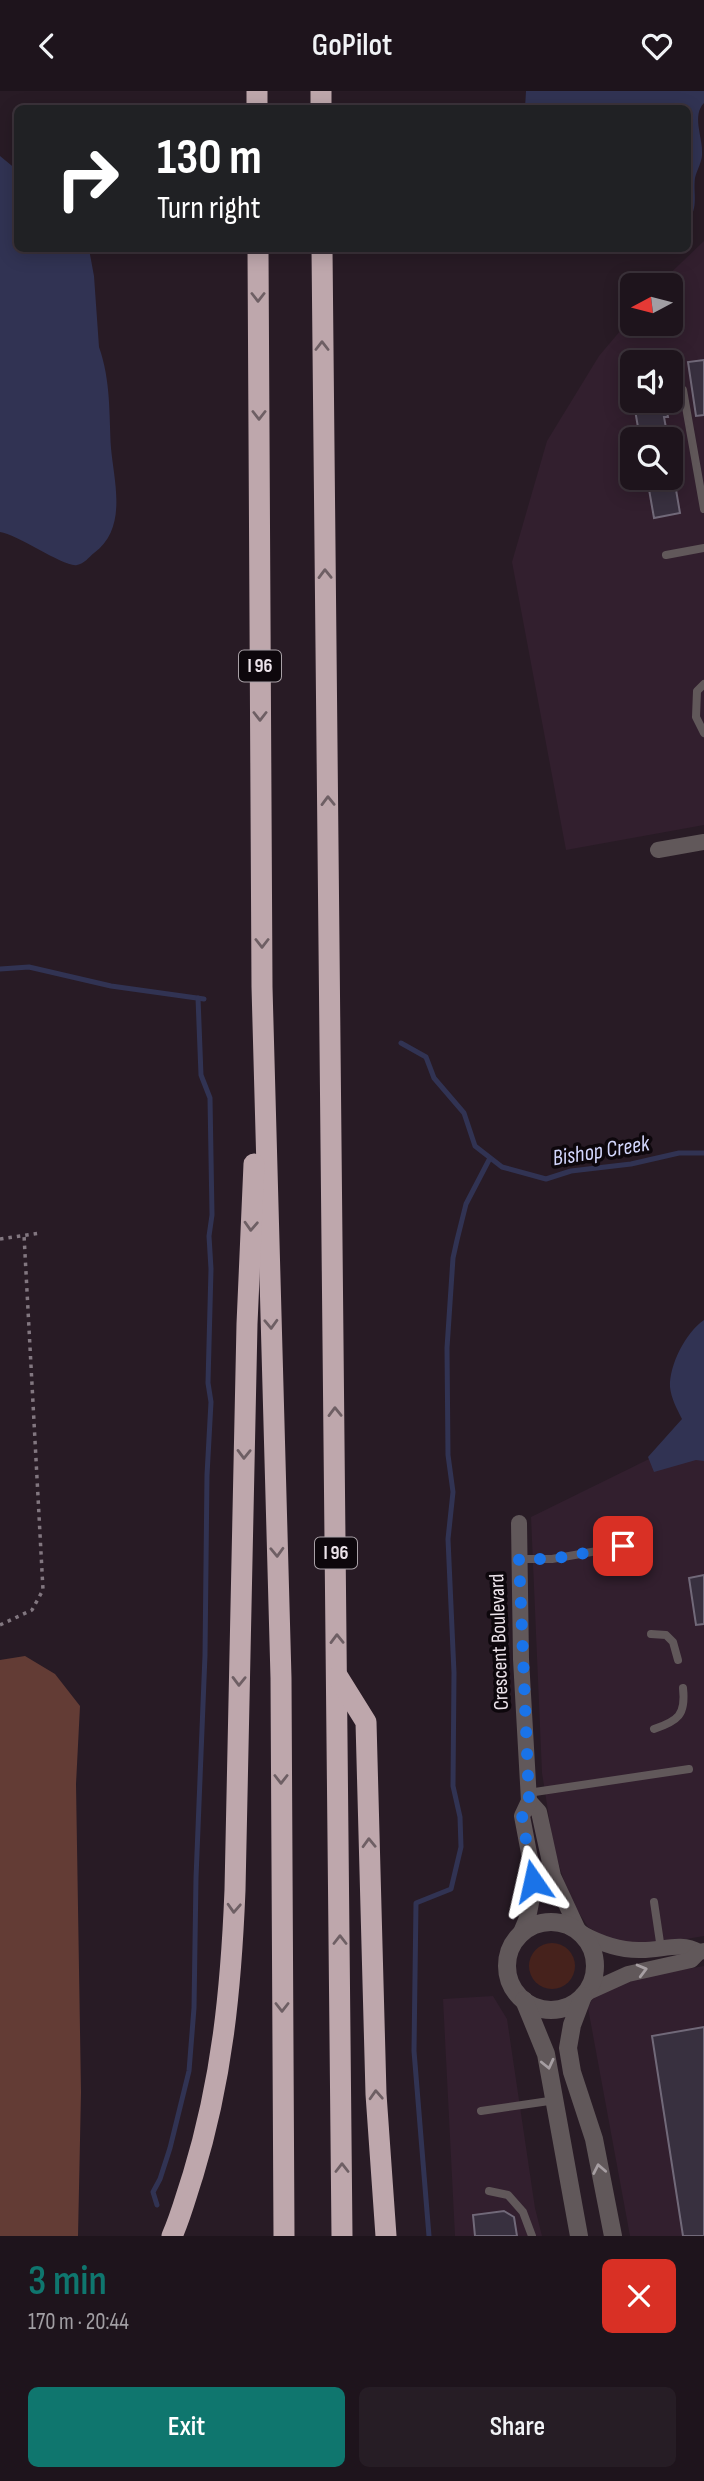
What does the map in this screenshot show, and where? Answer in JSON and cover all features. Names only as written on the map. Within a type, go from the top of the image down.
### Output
[{"type":"highway","name":"I 96","points":[[258,252],[262,987],[281,1678],[284,2236]]},
{"type":"highway","name":"I 96","points":[[322,252],[342,2236]]},
{"type":"highway","points":[[172,2236],[205,2135],[224,2044],[232,1969],[247,1324],[262,987]]},
{"type":"highway","points":[[338,1677],[366,1722],[376,2094],[386,2236]]},
{"type":"street","points":[[658,850],[704,842]]},
{"type":"street","name":"Crescent Boulevard","points":[[519,1523],[528,1797],[522,1816],[532,1869],[533,1893],[529,1913],[519,1937]]},
{"type":"street","name":"Crescent Boulevard","points":[[528,1797],[539,1812],[553,1875],[580,1932]]},
{"type":"street","points":[[541,1923],[567,1925],[580,1932],[611,1947],[636,1951],[687,1945],[702,1952],[691,1960],[638,1971],[585,1995],[575,2003],[554,2010],[533,2006],[524,2000],[515,1991],[508,1969],[512,1946],[519,1937],[529,1928],[541,1923]]},
{"type":"street","points":[[580,1932],[593,1951],[595,1962],[592,1984],[569,2037],[570,2060],[594,2139],[613,2236]]},
{"type":"street","points":[[524,2000],[543,2045],[556,2100],[579,2236]]},
{"type":"lane","points":[[683,390],[704,509]]},
{"type":"lane","points":[[666,555],[704,548]]},
{"type":"lane","points":[[704,684],[697,691],[696,717],[704,733]]},
{"type":"lane","points":[[519,1559],[552,1559],[648,1542]]},
{"type":"lane","points":[[651,1634],[666,1635],[673,1642],[678,1660]]},
{"type":"lane","points":[[654,1729],[675,1720],[682,1712],[683,1688]]},
{"type":"lane","points":[[528,1797],[689,1769]]},
{"type":"lane","points":[[654,1902],[661,1949]]},
{"type":"lane","points":[[481,2111],[556,2100]]},
{"type":"lane","points":[[489,2191],[508,2195],[523,2212],[532,2236]]},
{"type":"path","points":[[0,1239],[40,1233]]},
{"type":"path","points":[[0,1625],[32,1610],[43,1590],[24,1235]]},
{"type":"shaded area","points":[[704,241],[704,825],[566,850],[512,562],[547,441],[599,356],[620,331],[620,336],[683,336],[683,273],[671,273]]},
{"type":"shaded area","points":[[704,1432],[704,1936],[669,1942],[610,1940],[588,1927],[569,1897],[554,1849],[542,1773],[531,1517]]},
{"type":"shaded area","points":[[25,1656],[55,1674],[80,1706],[76,1784],[81,2092],[78,2236],[0,2236],[0,1660]]},
{"type":"shaded area","points":[[552,1943],[568,1950],[575,1966],[568,1982],[552,1989],[536,1982],[529,1966],[536,1950]]},
{"type":"shaded area","points":[[704,1966],[704,2236],[630,2236],[588,2008],[599,1984]]},
{"type":"shaded area","points":[[493,1996],[507,2019],[535,2208],[542,2236],[455,2236],[443,1999]]},
{"type":"water","points":[[526,91],[704,91],[704,103],[700,108],[698,120],[702,155],[695,178],[695,200],[691,216],[691,105],[525,105]]},
{"type":"water","points":[[0,156],[14,168],[14,252],[90,252],[99,347],[108,385],[116,504],[115,518],[105,543],[77,565],[71,565],[18,538],[0,532]]},
{"type":"water","points":[[704,1320],[704,1461],[696,1460],[654,1472],[648,1457],[682,1419],[670,1387],[672,1369],[685,1341]]},
{"type":"building","points":[[704,360],[704,415],[696,416],[688,362]]},
{"type":"building","points":[[636,413],[667,413],[668,417],[664,417],[666,427],[638,427]]},
{"type":"building","points":[[649,490],[676,490],[680,513],[654,518]]},
{"type":"building","points":[[704,1575],[704,1624],[696,1625],[689,1578]]},
{"type":"building","points":[[704,2027],[704,2236],[683,2236],[652,2036]]},
{"type":"building","points":[[504,2211],[514,2217],[517,2236],[475,2236],[473,2215]]},
{"type":"waterway","name":"Bishop Creek","points":[[0,969],[29,967],[111,986],[204,999]]},
{"type":"waterway","points":[[157,2205],[153,2192],[170,2148],[189,2071],[194,2008],[211,1402],[208,1383],[211,1269],[209,1236],[212,1215],[210,1098],[201,1075],[198,998]]},
{"type":"waterway","name":"Bishop Creek","points":[[401,1043],[426,1057],[434,1078],[464,1113],[475,1146],[502,1167],[546,1179],[571,1171],[631,1164],[679,1153],[704,1153]]},
{"type":"waterway","points":[[429,2236],[414,2051],[416,1903],[451,1889],[461,1847],[460,1817],[453,1786],[454,1673],[448,1539],[453,1492],[448,1455],[447,1348],[453,1258],[457,1240],[466,1204],[490,1158]]},
{"type":"route","points":[[533,1881],[522,1816],[529,1801],[521,1659],[519,1559],[552,1559],[623,1546]]}]
